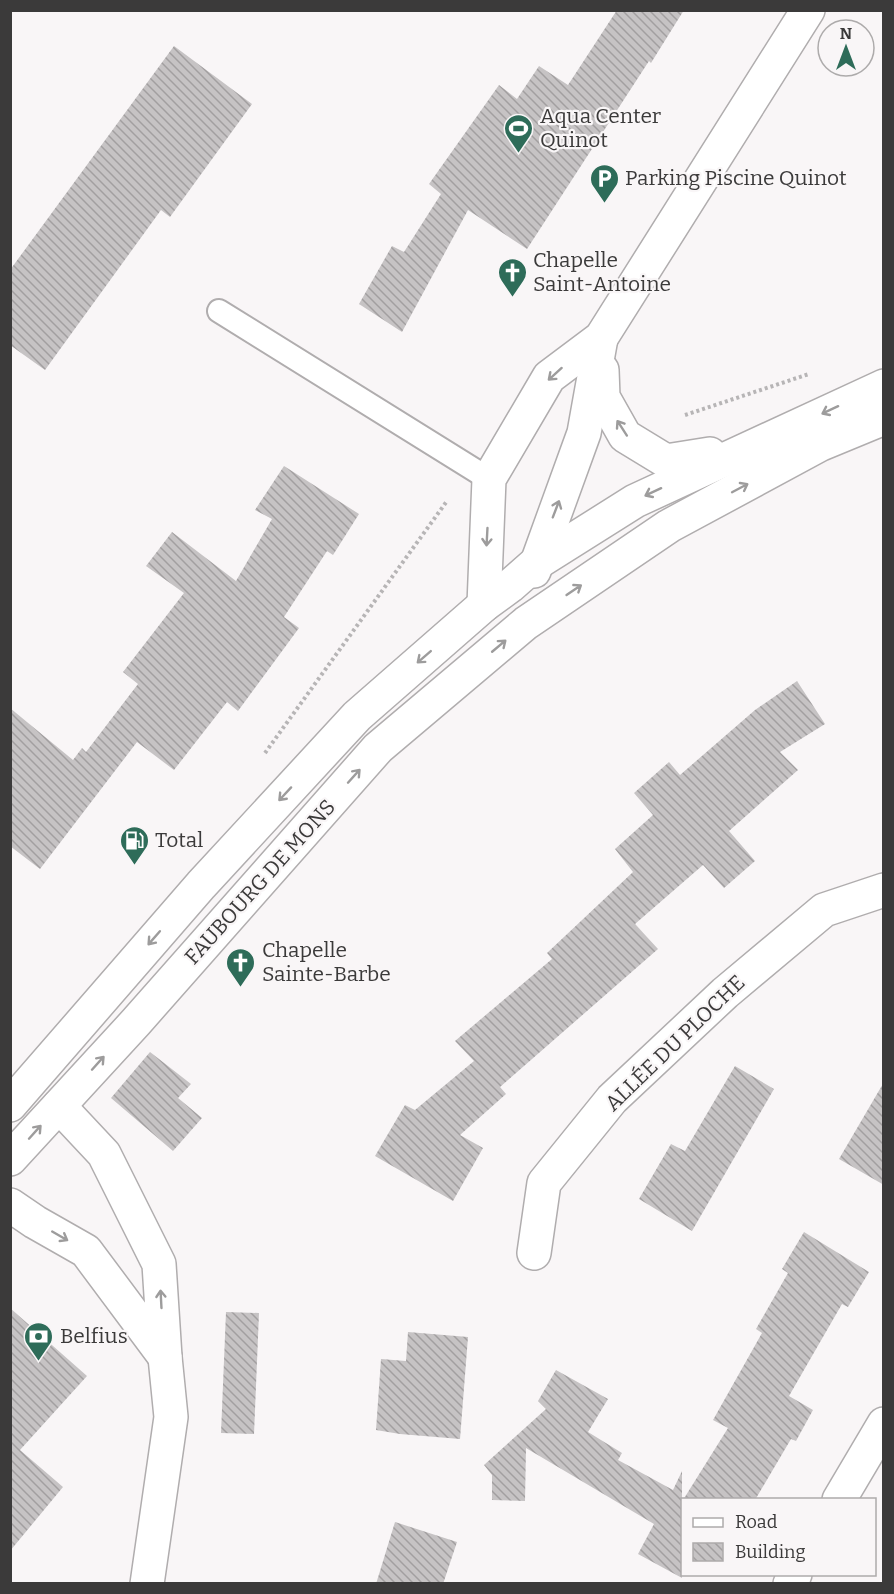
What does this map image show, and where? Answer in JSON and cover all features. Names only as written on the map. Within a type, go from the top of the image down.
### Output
[{"type":"main road","points":[[601,338],[584,433],[535,564],[526,623],[484,605],[489,479],[549,377],[601,338],[807,10]]},
{"type":"main road","points":[[601,338],[603,397],[625,436],[666,461],[751,447],[884,386]]},
{"type":"main road","name":"FAUBOURG DE MONS","points":[[10,1159],[378,748],[526,623],[669,526],[821,444],[884,418]]},
{"type":"main road","name":"FAUBOURG DE MONS","points":[[21,1094],[201,885],[357,716],[484,605],[535,564],[635,501],[751,447]]},
{"type":"main road","name":"ALLÉE DU PLOCHE","points":[[534,1253],[544,1183],[612,1099],[725,993],[824,910],[884,890]]},
{"type":"main road","points":[[21,1094],[59,1106],[104,1154],[159,1264],[171,1417],[147,1584]]},
{"type":"main road","points":[[10,1205],[86,1251],[165,1357]]},
{"type":"main road","points":[[840,1498],[884,1424]]},
{"type":"lane","points":[[219,311],[489,479]]},
{"type":"building","points":[[617,10],[684,10],[527,249],[468,210],[402,332],[359,304],[392,246],[404,252],[441,194],[429,184],[499,85],[517,99],[539,66],[568,85]]},
{"type":"building","points":[[174,46],[252,104],[170,217],[161,210],[45,370],[10,345],[10,270]]},
{"type":"building","points":[[284,466],[359,514],[333,555],[327,551],[284,617],[299,628],[238,711],[227,702],[174,770],[137,742],[40,869],[10,846],[10,708],[73,760],[82,748],[86,752],[138,684],[123,672],[184,593],[146,566],[172,532],[236,581],[272,519],[255,510]]},
{"type":"building","points":[[797,681],[825,724],[780,752],[798,770],[729,831],[755,861],[724,888],[703,865],[635,924],[658,949],[500,1087],[506,1094],[460,1135],[483,1148],[453,1201],[375,1156],[405,1105],[415,1110],[474,1061],[455,1041],[552,959],[547,953],[633,872],[615,849],[653,815],[634,793],[669,762],[680,775],[755,710]]},
{"type":"building","points":[[150,1052],[191,1084],[178,1098],[202,1118],[173,1151],[111,1098]]},
{"type":"building","points":[[735,1066],[774,1089],[692,1231],[639,1199],[671,1144],[685,1151]]},
{"type":"building","points":[[884,1082],[884,1185],[839,1159]]},
{"type":"building","points":[[804,1232],[869,1272],[848,1307],[842,1304],[789,1396],[813,1410],[796,1441],[791,1439],[756,1498],[684,1498],[728,1428],[713,1420],[762,1333],[756,1329],[788,1273],[782,1269]]},
{"type":"building","points":[[10,1308],[87,1376],[20,1450],[63,1487],[10,1551]]},
{"type":"building","points":[[226,1312],[259,1313],[254,1434],[221,1433]]},
{"type":"building","points":[[408,1332],[468,1337],[460,1439],[376,1430],[381,1359],[406,1361]]},
{"type":"building","points":[[556,1370],[608,1399],[588,1432],[622,1453],[618,1460],[673,1490],[682,1471],[682,1578],[638,1554],[654,1524],[526,1448],[525,1501],[492,1500],[492,1475],[484,1465],[546,1409],[538,1401]]},
{"type":"building","points":[[395,1522],[457,1542],[443,1584],[376,1584]]},
{"type":"place","name":"Aqua Center Quinot","points":[[519,154]]},
{"type":"place","name":"Parking Piscine Quinot","points":[[604,204]]},
{"type":"place","name":"Chapelle Saint-Antoine","points":[[512,298]]},
{"type":"place","name":"Total","points":[[134,866]]},
{"type":"place","name":"Chapelle Sainte-Barbe","points":[[241,988]]},
{"type":"place","name":"Belfius","points":[[39,1362]]}]
